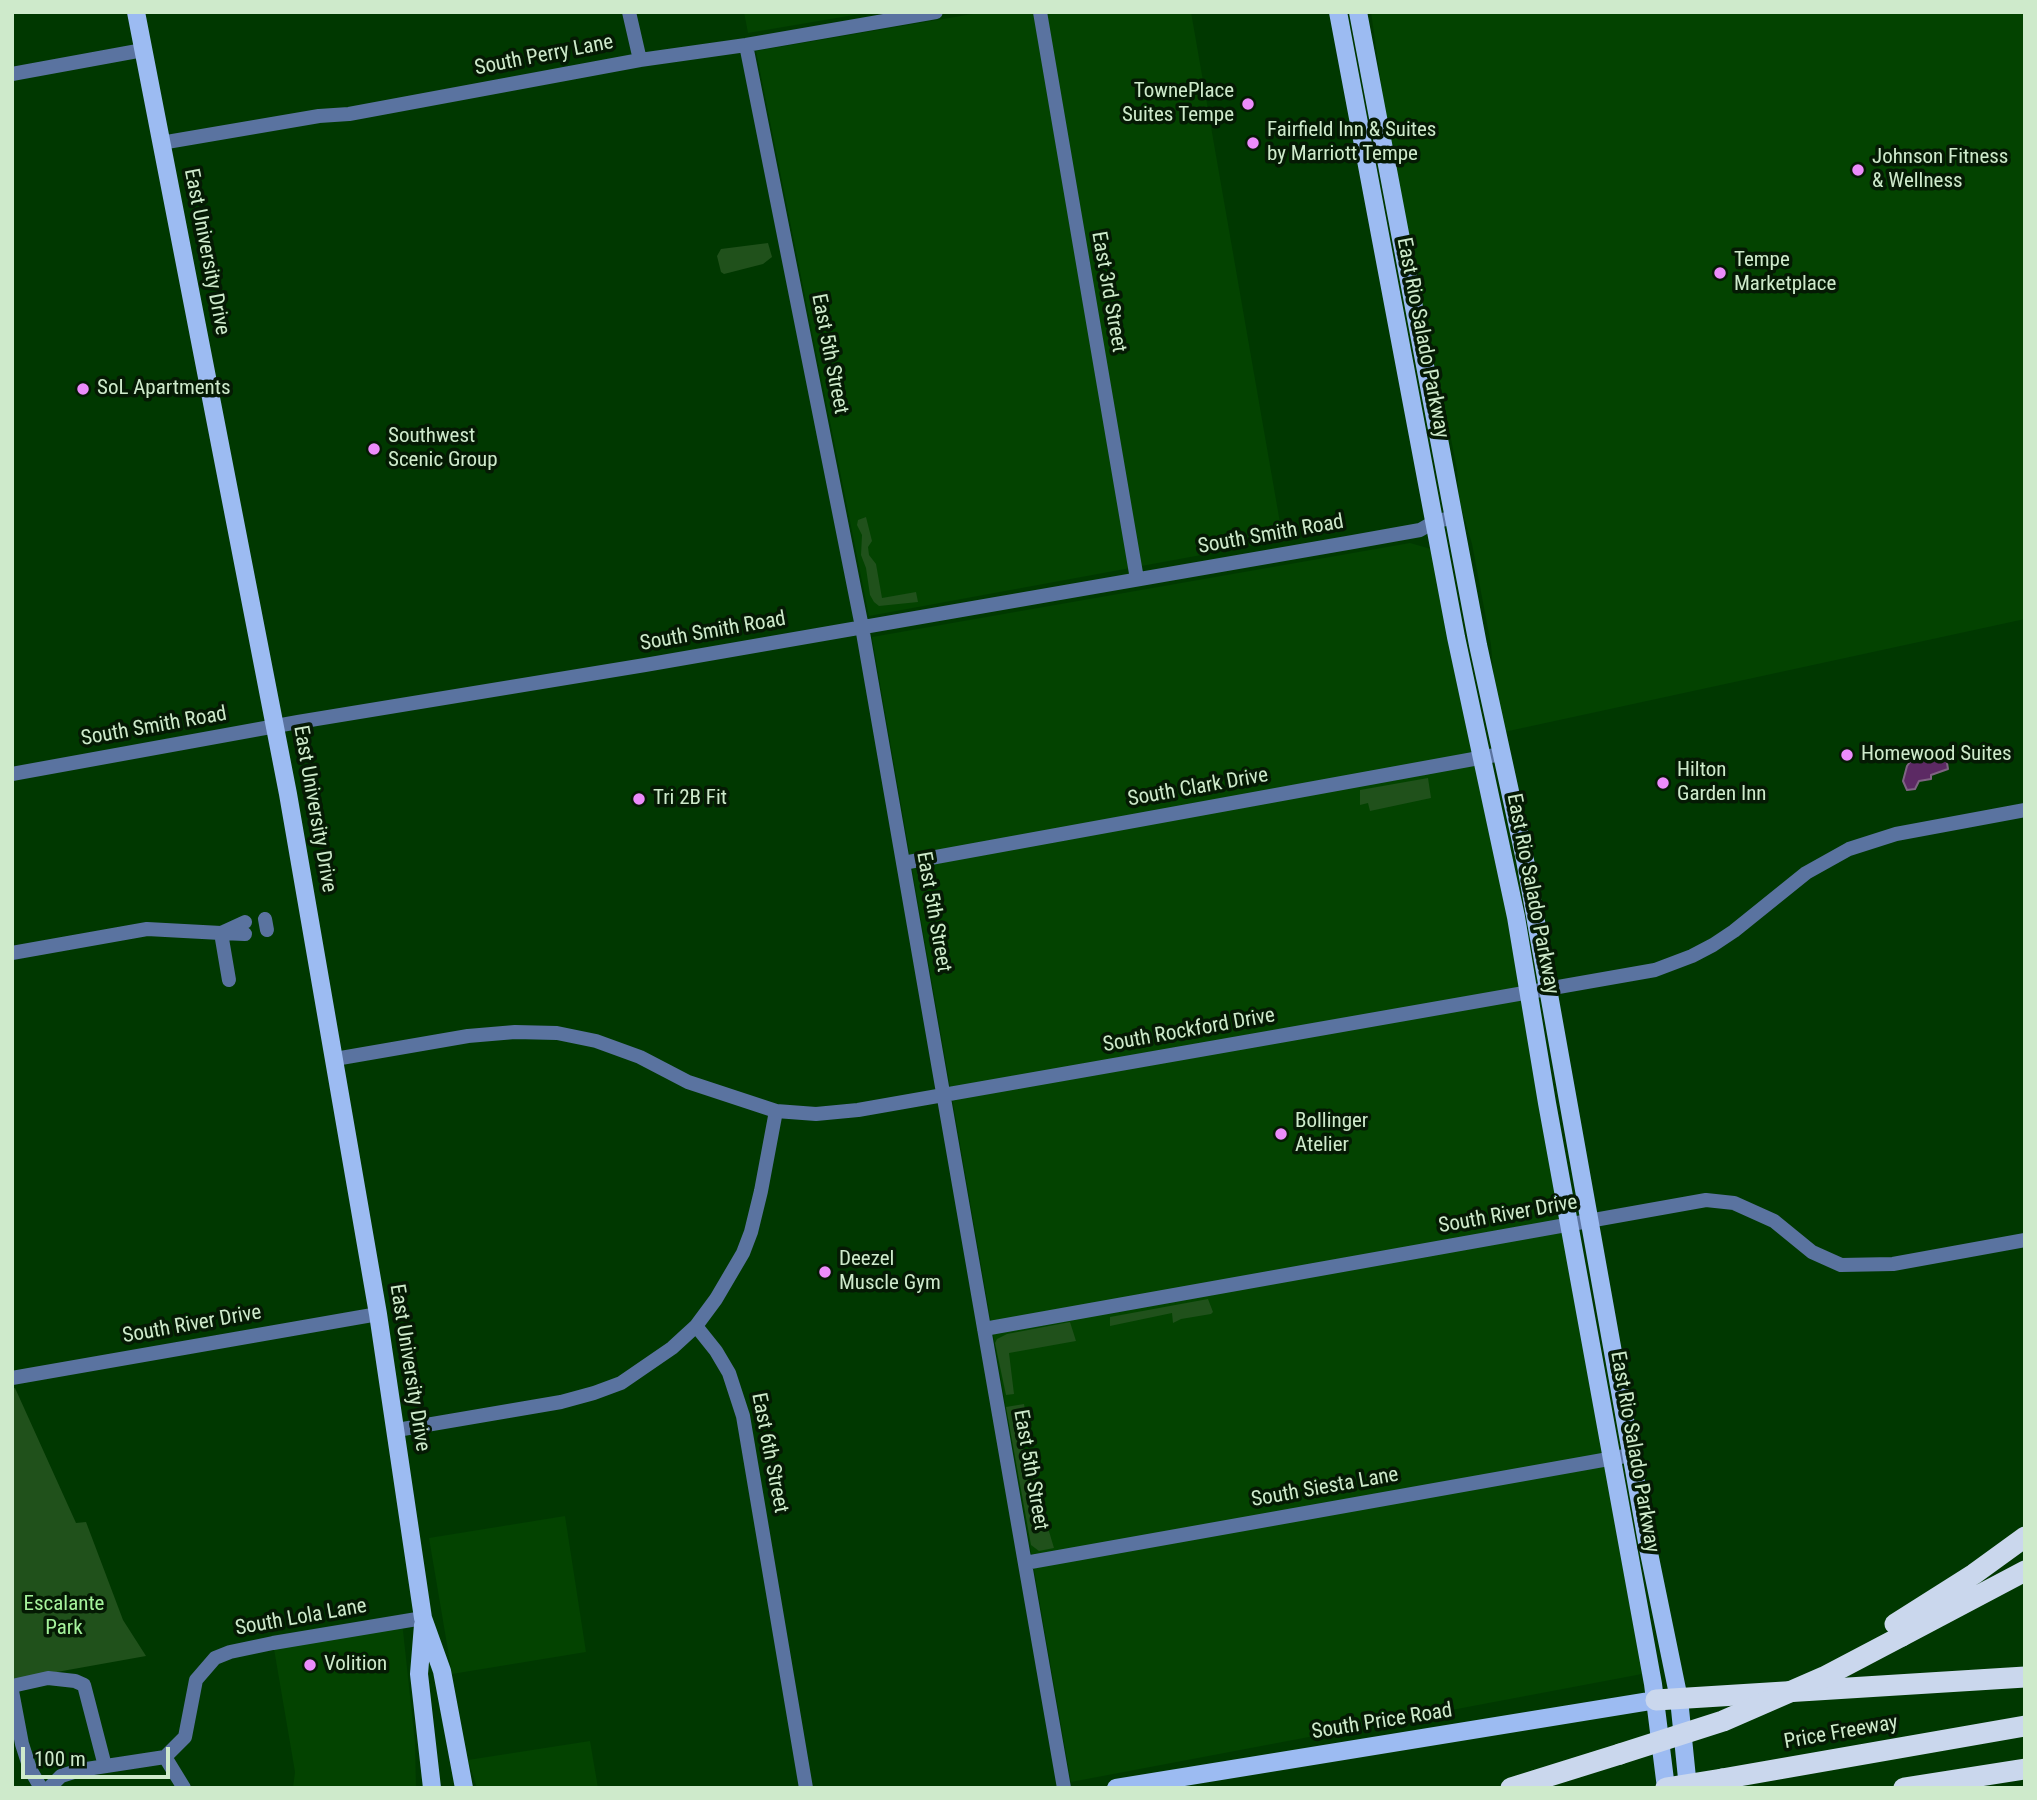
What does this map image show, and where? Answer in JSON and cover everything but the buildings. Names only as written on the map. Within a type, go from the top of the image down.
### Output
[{"type":"highway","points":[[1898,1630],[2025,1537]]},
{"type":"highway","points":[[1511,1788],[1612,1757],[1786,1683],[2025,1571]]},
{"type":"highway","points":[[1656,1700],[2025,1677]]},
{"type":"highway","name":"Price Freeway","points":[[1666,1788],[2025,1726]]},
{"type":"highway","points":[[1904,1788],[2025,1769]]},
{"type":"main road","name":"East University Drive","points":[[136,12],[276,726],[378,1314],[423,1618],[442,1671],[464,1788]]},
{"type":"main road","name":"East Rio Salado Parkway","points":[[1338,12],[1430,529],[1505,860],[1656,1700],[1666,1788]]},
{"type":"main road","name":"East Rio Salado Parkway","points":[[1358,12],[1455,524],[1525,860],[1655,1583],[1679,1699],[1688,1788]]},
{"type":"main road","name":"East University Drive","points":[[423,1618],[419,1674],[432,1788]]},
{"type":"main road","points":[[419,1674],[426,1675],[434,1683],[446,1738],[460,1763]]},
{"type":"main road","name":"South Price Road","points":[[1116,1788],[1656,1700]]},
{"type":"street","points":[[629,12],[640,60]]},
{"type":"street","name":"South Perry Lane","points":[[161,144],[218,132],[374,109],[640,60],[746,45],[936,12]]},
{"type":"street","name":"East 3rd Street","points":[[1040,12],[1137,579]]},
{"type":"street","name":"East 5th Street","points":[[746,45],[862,626],[1064,1788]]},
{"type":"street","points":[[12,74],[143,50]]},
{"type":"street","name":"South Smith Road","points":[[12,774],[276,726],[645,665],[1455,524]]},
{"type":"street","name":"South Clark Drive","points":[[903,863],[1501,754]]},
{"type":"street","name":"South Rockford Drive","points":[[335,1059],[468,1036],[515,1032],[557,1033],[596,1041],[640,1057],[688,1082],[776,1111],[839,1113],[1655,970],[1692,956],[1734,931],[1805,873],[1867,842],[2025,810]]},
{"type":"street","points":[[12,953],[147,929],[221,933],[254,926]]},
{"type":"street","points":[[221,933],[229,980]]},
{"type":"street","points":[[397,1430],[561,1402],[621,1383],[654,1362],[696,1326],[734,1272],[751,1232],[776,1111]]},
{"type":"street","name":"South River Drive","points":[[984,1329],[1706,1200],[1734,1203],[1774,1221],[1812,1252],[1841,1265],[1893,1264],[2025,1240]]},
{"type":"street","name":"South River Drive","points":[[12,1378],[378,1314]]},
{"type":"street","name":"East 6th Street","points":[[696,1326],[729,1373],[743,1416],[806,1788]]},
{"type":"street","name":"South Siesta Lane","points":[[1025,1563],[1632,1455]]},
{"type":"street","name":"South Lola Lane","points":[[165,1756],[185,1737],[196,1680],[215,1658],[273,1643],[423,1618]]},
{"type":"street","points":[[41,1788],[30,1769],[22,1744],[12,1688],[48,1678],[75,1681],[84,1685],[106,1766]]},
{"type":"street","points":[[49,1788],[61,1776],[165,1756],[184,1788]]},
{"type":"shaded area","points":[[744,12],[872,12],[748,33]]},
{"type":"shaded area","points":[[984,12],[1191,12],[1283,540],[869,616],[756,51]]},
{"type":"shaded area","name":"Tempe Marketplace","points":[[1371,12],[2025,12],[2025,619],[1504,732],[1495,696],[1491,645],[1472,544],[1459,500],[1457,469],[1451,439],[1443,421],[1387,126]]},
{"type":"shaded area","points":[[1410,543],[1431,549],[1500,874],[1642,1674],[1071,1782],[872,637]]},
{"type":"shaded area","points":[[1920,755],[1946,757],[1948,769],[1931,775],[1931,779],[1919,781],[1915,789],[1907,790],[1903,781],[1907,766],[1912,759]]},
{"type":"shaded area","points":[[565,1516],[586,1652],[452,1674],[429,1538]]},
{"type":"shaded area","points":[[402,1621],[415,1743],[416,1788],[293,1788],[295,1772],[273,1643]]},
{"type":"shaded area","points":[[590,1741],[598,1788],[477,1788],[468,1760]]},
{"type":"green space","points":[[768,243],[772,257],[763,264],[724,274],[721,272],[717,256],[721,249]]},
{"type":"green space","points":[[866,517],[872,541],[868,547],[869,555],[876,564],[882,598],[916,592],[918,602],[879,606],[874,602],[861,555],[862,535],[857,525],[858,520]]},
{"type":"green space","points":[[1428,778],[1431,798],[1370,811],[1368,803],[1360,805],[1360,790]]},
{"type":"green space","points":[[1208,1299],[1213,1312],[1211,1314],[1173,1323],[1172,1313],[1110,1326],[1110,1317]]},
{"type":"green space","points":[[1070,1322],[1076,1341],[1009,1353],[1014,1394],[1006,1395],[995,1343],[997,1339],[1007,1334]]},
{"type":"green space","name":"Escalante Park","points":[[15,1388],[76,1523],[86,1522],[123,1620],[146,1656],[12,1680],[12,1389]]},
{"type":"green space","points":[[1024,1404],[1029,1433],[1021,1436],[1034,1509],[1042,1508],[1054,1548],[1039,1551],[1031,1545],[1006,1407]]},
{"type":"place","name":"TownePlace Suites Tempe","points":[[1248,104]]},
{"type":"place","name":"Fairfield Inn & Suites by Marriott Tempe","points":[[1253,143]]},
{"type":"place","name":"Johnson Fitness & Wellness","points":[[1858,170]]},
{"type":"place","name":"Tempe Marketplace","points":[[1720,273]]},
{"type":"place","name":"SoL Apartments","points":[[83,389]]},
{"type":"place","name":"Southwest Scenic Group","points":[[374,449]]},
{"type":"place","name":"Homewood Suites","points":[[1847,755]]},
{"type":"place","name":"Hilton Garden Inn","points":[[1663,783]]},
{"type":"place","name":"Tri 2B Fit","points":[[639,799]]},
{"type":"place","name":"Bollinger Atelier","points":[[1281,1134]]},
{"type":"place","name":"Deezel Muscle Gym","points":[[825,1272]]},
{"type":"place","name":"Volition","points":[[310,1665]]}]
